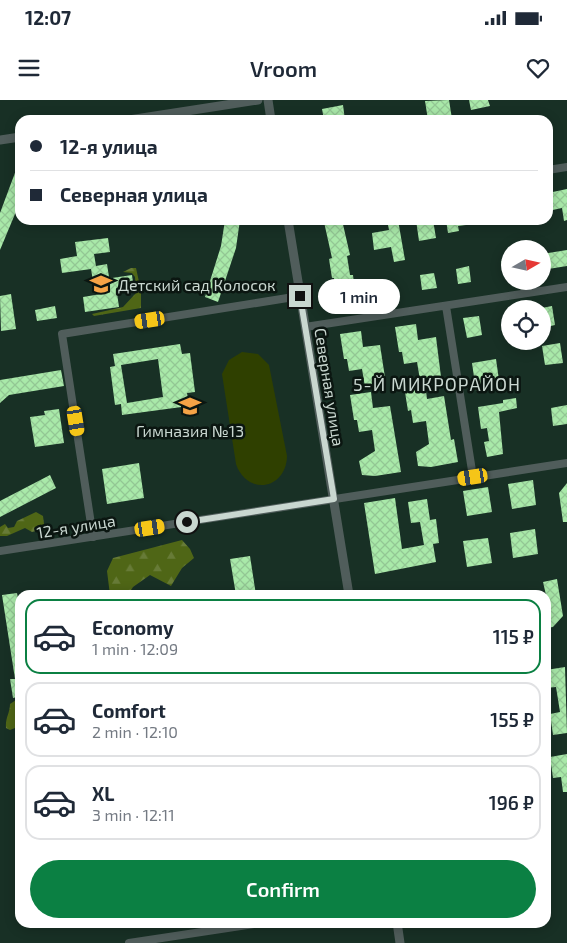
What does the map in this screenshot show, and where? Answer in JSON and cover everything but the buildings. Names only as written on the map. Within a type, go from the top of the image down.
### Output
[{"type":"street","points":[[161,115],[258,100]]},
{"type":"street","points":[[268,100],[270,115]]},
{"type":"street","points":[[0,140],[15,138]]},
{"type":"street","points":[[553,169],[567,167]]},
{"type":"street","name":"Северная улица","points":[[289,225],[348,590]]},
{"type":"street","points":[[305,327],[567,287]]},
{"type":"street","points":[[93,537],[62,334],[300,296]]},
{"type":"street","points":[[446,306],[473,477]]},
{"type":"street","name":"12-я улица","points":[[0,551],[567,463]]},
{"type":"street","points":[[129,943],[228,928]]},
{"type":"street","points":[[398,928],[400,943]]},
{"type":"green space","points":[[136,268],[141,291],[141,308],[94,316],[92,314],[123,307],[136,293],[135,277],[132,273],[123,272]]},
{"type":"green space","points":[[242,352],[258,354],[269,365],[287,456],[285,467],[280,476],[273,482],[265,485],[248,481],[241,474],[236,464],[222,374],[229,360]]},
{"type":"green space","points":[[36,512],[43,516],[44,524],[40,530],[32,532],[25,528],[7,536],[0,536],[0,527],[5,524],[8,528],[14,527],[17,521]]},
{"type":"green space","points":[[182,540],[190,549],[194,558],[182,568],[171,586],[150,575],[131,590],[109,590],[107,571],[113,558]]},
{"type":"green space","points":[[15,701],[15,728],[10,730],[6,728],[6,721],[10,704]]},
{"type":"place","name":"Детский сад Колосок","points":[[101,284]]},
{"type":"place","name":"Гимназия №13","points":[[190,406]]},
{"type":"district","name":"5-Й МИКРОРАЙОН","points":[[437,384]]},
{"type":"route","points":[[187,522],[334,499],[300,296]]}]
